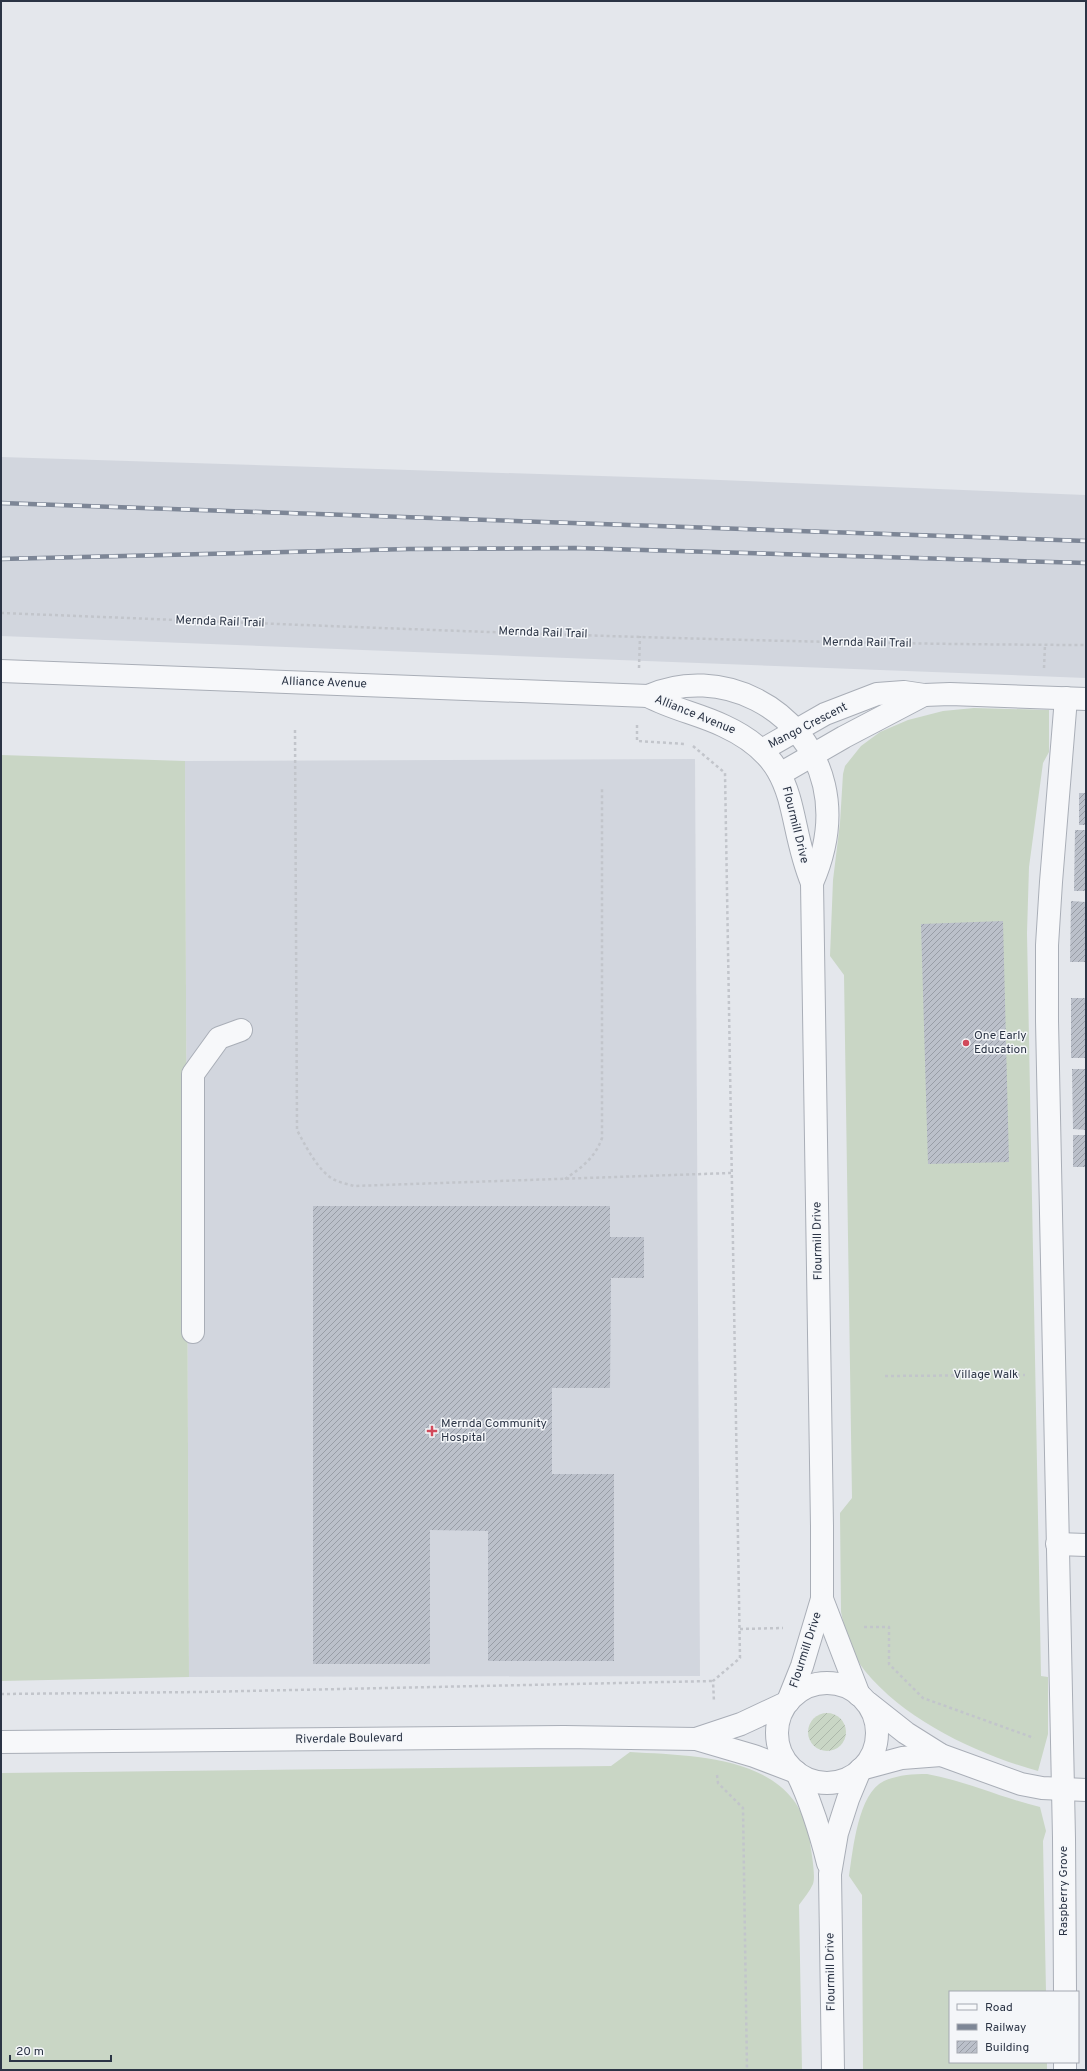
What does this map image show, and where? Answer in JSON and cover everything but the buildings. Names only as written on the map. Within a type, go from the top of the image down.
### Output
[{"type":"street","name":"Alliance Avenue","points":[[1,671],[643,695],[674,686],[689,684],[726,688],[765,704],[782,716],[796,731]]},
{"type":"street","name":"Mango Crescent","points":[[762,750],[825,714],[877,694],[904,692],[924,695],[956,694],[1076,699]]},
{"type":"street","name":"Alliance Avenue","points":[[643,695],[673,708],[724,725],[742,735],[762,750]]},
{"type":"street","name":"Mango Crescent","points":[[780,774],[844,737],[924,695]]},
{"type":"street","name":"Raspberry Grove","points":[[1065,1991],[1063,1790],[1047,1022],[1047,946],[1076,699]]},
{"type":"street","name":"Flourmill Drive","points":[[796,731],[819,768],[824,786],[826,835],[823,854],[812,883]]},
{"type":"street","name":"Flourmill Drive","points":[[762,750],[780,774],[790,801],[800,851],[812,883],[823,1628],[860,1696]]},
{"type":"street","points":[[193,1332],[193,1074],[219,1038],[241,1030]]},
{"type":"street","points":[[1057,1544],[1086,1544]]},
{"type":"street","name":"Flourmill Drive","points":[[788,1701],[802,1666],[823,1628]]},
{"type":"street","points":[[860,1696],[870,1707],[875,1719],[876,1733],[875,1746],[869,1759],[860,1770],[849,1778],[836,1782],[823,1783],[809,1779],[797,1772],[787,1762],[781,1751],[777,1738],[781,1713],[788,1701],[810,1686],[822,1683],[848,1687],[860,1696],[906,1733],[941,1755],[1021,1784],[1063,1790],[1086,1790]]},
{"type":"street","name":"Riverdale Boulevard","points":[[709,1738],[788,1701]]},
{"type":"street","name":"Riverdale Boulevard","points":[[1,1742],[564,1737],[709,1738],[797,1772]]},
{"type":"street","points":[[860,1770],[902,1758],[941,1755]]},
{"type":"street","name":"Flourmill Drive","points":[[833,2070],[830,1874],[837,1833],[848,1799],[860,1770]]},
{"type":"street","name":"Flourmill Drive","points":[[797,1772],[813,1807],[830,1874]]},
{"type":"path","name":"Mernda Rail Trail","points":[[1,613],[879,644],[1086,645]]},
{"type":"path","points":[[1,1694],[200,1692],[714,1681],[740,1658],[724,773],[690,744],[637,741],[643,695],[640,636]]},
{"type":"path","points":[[295,730],[297,1130],[311,1156],[334,1180],[354,1186],[731,1173]]},
{"type":"path","points":[[565,1179],[588,1162],[599,1148],[602,1138],[602,789]]},
{"type":"path","name":"Village Walk","points":[[886,1376],[1055,1375]]},
{"type":"path","points":[[740,1629],[889,1627],[890,1664],[923,1698],[1026,1736],[1061,1741]]},
{"type":"path","points":[[714,1681],[709,1738],[718,1783],[743,1808],[747,2070]]},
{"type":"shaded area","points":[[1,457],[695,479],[1086,495],[1086,678],[1,636]]},
{"type":"shaded area","points":[[695,759],[700,1676],[189,1677],[185,761]]},
{"type":"green space","points":[[974,708],[1049,710],[1049,752],[1043,763],[1029,867],[1027,933],[1041,1676],[1048,1677],[1048,1734],[1038,1771],[1015,1764],[967,1745],[922,1720],[901,1705],[882,1689],[860,1665],[850,1643],[841,1612],[840,1513],[852,1498],[844,975],[830,956],[833,880],[840,823],[843,774],[845,766],[861,746],[880,732],[908,720],[943,711]]},
{"type":"green space","points":[[1,755],[185,761],[189,1677],[1,1681]]},
{"type":"green space","points":[[823,1713],[831,1713],[843,1722],[846,1732],[843,1742],[837,1748],[831,1751],[823,1751],[811,1742],[808,1736],[808,1728],[817,1716]]},
{"type":"green space","points":[[630,1752],[713,1759],[741,1766],[765,1776],[786,1792],[802,1813],[810,1842],[814,1880],[812,1887],[799,1905],[802,2070],[1,2070],[1,1773],[611,1766]]},
{"type":"green space","points":[[927,1774],[941,1777],[1040,1807],[1046,1831],[1043,1841],[1046,1991],[949,1991],[949,2063],[1047,2063],[1047,2070],[863,2070],[862,1895],[849,1876],[855,1838],[863,1809],[868,1797],[875,1787],[884,1781],[895,1777]]},
{"type":"railway","points":[[1,503],[1086,541]]},
{"type":"railway","points":[[1,559],[409,549],[575,548],[1086,563]]},
{"type":"place","name":"One Early Education","points":[[966,1043]]},
{"type":"place","name":"Mernda Community Hospital","points":[[432,1431]]}]
